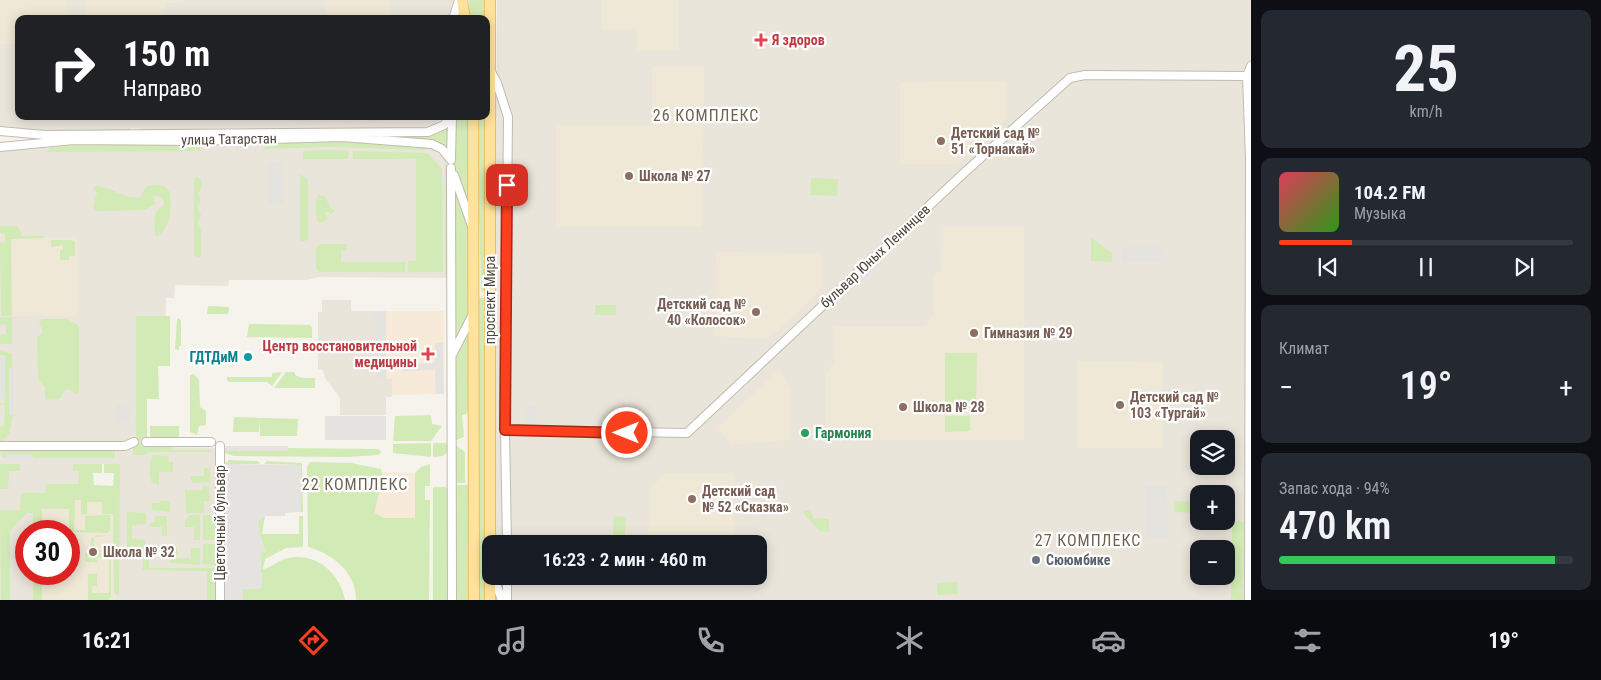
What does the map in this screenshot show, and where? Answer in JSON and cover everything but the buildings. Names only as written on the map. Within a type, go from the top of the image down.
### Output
[{"type":"main road","points":[[460,0],[464,15]]},
{"type":"main road","name":"проспект Мира","points":[[488,0],[489,15]]},
{"type":"main road","name":"проспект Мира","points":[[490,47],[491,535]]},
{"type":"main road","name":"проспект Мира","points":[[473,120],[474,600]]},
{"type":"main road","points":[[474,288],[482,294],[490,288]]},
{"type":"main road","name":"проспект Мира","points":[[490,600],[491,585]]},
{"type":"street","points":[[454,15],[460,0]]},
{"type":"street","points":[[1249,600],[1250,159],[1247,76],[1251,66]]},
{"type":"street","points":[[491,72],[498,84],[508,117],[505,430],[507,535]]},
{"type":"street","name":"бульвар Юных Ленинцев","points":[[505,430],[686,433],[965,172],[1070,78],[1084,75],[1247,76]]},
{"type":"street","name":"улица Татарстан","points":[[0,131],[46,135],[405,132],[436,129],[446,120]]},
{"type":"street","points":[[451,120],[452,600]]},
{"type":"street","points":[[403,144],[408,139],[405,132]]},
{"type":"street","points":[[16,133],[12,138],[18,144]]},
{"type":"street","name":"улица Татарстан","points":[[0,146],[74,140],[194,141],[342,137],[382,139],[403,144],[432,144],[442,149],[451,164]]},
{"type":"street","points":[[451,164],[474,232]]},
{"type":"street","points":[[451,357],[474,312]]},
{"type":"street","points":[[0,446],[125,446],[134,442]]},
{"type":"street","points":[[146,442],[211,442]]},
{"type":"street","name":"Цветочный бульвар","points":[[220,446],[220,600]]},
{"type":"street","points":[[496,585],[502,600]]},
{"type":"street","points":[[507,585],[507,600]]},
{"type":"shaded area","points":[[0,0],[453,0],[449,15],[15,15],[15,120],[439,120],[431,127],[388,129],[215,128],[166,131],[132,128],[123,131],[50,131],[0,126]]},
{"type":"shaded area","points":[[0,0],[67,0],[68,15],[15,15],[15,44],[0,44]]},
{"type":"shaded area","points":[[85,0],[183,0],[183,3],[165,3],[164,15],[85,15]]},
{"type":"shaded area","points":[[323,0],[389,0],[389,15],[329,15]]},
{"type":"shaded area","points":[[497,0],[1251,0],[1251,600],[496,600],[496,585],[767,585],[767,535],[495,535],[494,88],[497,68]]},
{"type":"shaded area","points":[[601,0],[679,0],[679,51],[637,51],[637,29],[601,29]]},
{"type":"shaded area","name":"Школа № 27","points":[[652,66],[704,66],[702,227],[556,227],[556,125],[652,125]]},
{"type":"shaded area","name":"Детский сад № 51 «Торнакай»","points":[[1006,81],[1006,119],[957,164],[900,164],[900,82]]},
{"type":"shaded area","points":[[255,142],[382,143],[429,147],[446,159],[449,165],[449,278],[318,277],[307,280],[229,280],[228,286],[175,285],[174,298],[166,298],[165,366],[147,366],[147,447],[224,448],[224,600],[116,600],[117,498],[42,500],[42,520],[15,520],[15,585],[42,585],[42,600],[0,600],[0,152],[86,144],[169,144],[180,147],[207,147],[217,143],[243,145]],"holes":[[[92,464],[116,464],[115,492],[92,492]]]},
{"type":"shaded area","points":[[268,162],[282,162],[283,204],[268,204]]},
{"type":"shaded area","points":[[943,227],[1024,227],[1024,440],[825,440],[825,374],[834,363],[834,327],[925,327],[933,315],[933,277],[941,270]]},
{"type":"shaded area","points":[[77,237],[77,317],[10,316],[11,239]]},
{"type":"shaded area","points":[[1122,247],[1161,247],[1161,262],[1122,262]]},
{"type":"shaded area","name":"Детский сад № 40 «Колосок»","points":[[716,252],[821,253],[821,289],[769,339],[715,336]]},
{"type":"shaded area","points":[[879,257],[883,262],[848,295],[844,290]]},
{"type":"shaded area","points":[[322,300],[351,300],[351,311],[386,311],[386,378],[392,379],[392,397],[386,397],[386,415],[340,415],[340,398],[325,378],[323,370],[318,369],[318,312],[322,312]]},
{"type":"shaded area","points":[[373,311],[386,311],[386,379],[377,379],[376,323],[373,320]]},
{"type":"shaded area","points":[[386,311],[444,311],[444,394],[392,395],[392,379],[386,379]]},
{"type":"shaded area","points":[[435,343],[443,343],[444,394],[436,394],[435,370],[402,371],[402,364],[435,363]]},
{"type":"shaded area","points":[[0,357],[5,357],[5,399],[0,399]]},
{"type":"shaded area","name":"Детский сад № 103 «Тургай»","points":[[1077,361],[1163,362],[1163,448],[1077,448]]},
{"type":"shaded area","points":[[13,367],[14,415],[9,415],[9,370]]},
{"type":"shaded area","points":[[780,369],[790,389],[789,440],[731,445],[718,427]]},
{"type":"shaded area","points":[[117,404],[129,404],[129,423],[116,423]]},
{"type":"shaded area","points":[[525,406],[536,406],[536,425],[525,425]]},
{"type":"shaded area","points":[[325,416],[386,416],[386,440],[325,440]]},
{"type":"shaded area","points":[[225,446],[288,446],[288,451],[225,451]]},
{"type":"shaded area","points":[[6,454],[32,454],[32,461],[6,461]]},
{"type":"shaded area","points":[[225,464],[301,465],[301,512],[285,513],[285,516],[265,516],[259,520],[259,532],[265,552],[260,553],[262,588],[243,589],[243,600],[225,600]]},
{"type":"shaded area","points":[[382,472],[415,473],[415,519],[384,518],[375,514],[375,501],[382,489]]},
{"type":"shaded area","name":"Детский сад № 52 «Сказка»","points":[[666,473],[734,473],[735,535],[648,535],[650,489]]},
{"type":"shaded area","points":[[1145,486],[1167,486],[1168,538],[1146,538]]},
{"type":"shaded area","name":"Школа № 32","points":[[117,498],[116,600],[42,600],[42,585],[80,585],[80,520],[42,520],[42,500]]},
{"type":"green space","points":[[469,0],[484,0],[484,15],[470,15]]},
{"type":"green space","points":[[454,120],[469,120],[469,210],[454,167]]},
{"type":"green space","points":[[477,120],[486,120],[486,290],[483,292],[481,290]]},
{"type":"green space","points":[[450,123],[449,152],[411,141],[411,135],[432,134]]},
{"type":"green space","points":[[341,140],[426,147],[426,150],[329,147],[264,149],[268,143]]},
{"type":"green space","points":[[86,144],[169,144],[180,147],[199,147],[202,151],[47,152],[50,148]]},
{"type":"green space","points":[[303,151],[349,151],[348,159],[303,159]]},
{"type":"green space","points":[[353,151],[427,153],[442,168],[443,272],[408,272],[408,261],[416,261],[416,159],[353,159]]},
{"type":"green space","points":[[445,165],[449,165],[448,271],[445,273]]},
{"type":"green space","points":[[300,174],[308,180],[308,240],[300,242]]},
{"type":"green space","points":[[197,177],[202,181],[201,190],[198,194],[201,200],[197,207],[201,215],[198,223],[201,231],[201,256],[197,258],[194,254],[194,178]]},
{"type":"green space","points":[[811,178],[838,179],[837,196],[810,195]]},
{"type":"green space","points":[[155,184],[163,186],[170,192],[170,216],[162,232],[157,237],[155,234],[154,218],[159,208],[163,206],[164,201],[160,197],[152,195],[156,203],[145,210],[96,211],[93,206],[97,193],[93,189],[94,186],[100,186],[122,195],[140,197],[147,186]]},
{"type":"green space","points":[[454,184],[469,226],[469,315],[456,340],[454,339]]},
{"type":"green space","points":[[318,195],[325,196],[330,207],[335,211],[331,214],[326,211],[324,214],[328,218],[327,220],[320,223],[316,219],[316,200]]},
{"type":"green space","points":[[0,226],[17,226],[20,229],[21,236],[44,236],[44,238],[11,239],[12,316],[1,316],[0,243],[5,242],[5,234],[0,233]]},
{"type":"green space","points":[[1091,237],[1112,253],[1112,262],[1091,261]]},
{"type":"green space","points":[[51,240],[72,240],[75,242],[75,256],[69,256],[69,260],[60,260],[60,250],[63,250],[63,245],[51,247]]},
{"type":"green space","points":[[319,244],[347,244],[347,251],[341,251],[341,262],[405,262],[405,272],[320,272],[316,269],[316,248]]},
{"type":"green space","points":[[478,297],[486,298],[486,535],[482,535],[482,585],[486,585],[486,600],[478,600]]},
{"type":"green space","points":[[595,305],[616,305],[616,315],[595,315]]},
{"type":"green space","points":[[208,306],[229,307],[229,312],[227,314],[207,314]]},
{"type":"green space","points":[[136,316],[170,316],[170,366],[158,366],[159,399],[147,399],[147,440],[136,440]]},
{"type":"green space","points":[[0,317],[12,317],[12,344],[0,344],[0,335],[6,334],[6,325],[0,324]]},
{"type":"green space","points":[[177,318],[181,320],[181,346],[179,346],[179,350],[175,349]]},
{"type":"green space","points":[[42,319],[67,319],[79,326],[79,391],[77,395],[69,389],[64,391],[60,399],[47,400],[45,397],[45,388],[38,379],[37,338],[43,332],[39,322]]},
{"type":"green space","points":[[249,324],[310,325],[312,328],[312,338],[247,337]]},
{"type":"green space","points":[[469,327],[470,404],[467,414],[462,415],[464,437],[454,441],[454,357]]},
{"type":"green space","points":[[0,351],[12,353],[12,367],[9,370],[9,415],[13,415],[9,434],[0,443],[0,427],[4,426],[5,405],[0,405],[0,399],[1,404],[5,403],[5,400],[2,400],[5,399],[5,356],[0,355]]},
{"type":"green space","points":[[945,353],[977,353],[976,409],[945,408]]},
{"type":"green space","points":[[282,372],[272,386],[267,382],[229,382],[227,380],[227,377],[272,377],[272,373]]},
{"type":"green space","points":[[286,372],[295,372],[295,375],[302,378],[315,378],[315,388],[274,388]]},
{"type":"green space","points":[[194,374],[199,380],[200,407],[206,411],[206,425],[199,426],[197,435],[190,432],[190,375]]},
{"type":"green space","points":[[431,415],[432,424],[442,426],[431,441],[393,441],[395,416]]},
{"type":"green space","points":[[945,416],[970,416],[970,431],[945,432]]},
{"type":"green space","points":[[234,417],[298,419],[297,436],[260,436],[260,420],[259,432],[233,432]]},
{"type":"green space","points":[[150,426],[179,426],[179,440],[150,440]]},
{"type":"green space","points":[[133,443],[170,443],[173,450],[210,450],[210,452],[149,452],[145,455],[133,455]]},
{"type":"green space","points":[[431,443],[431,457],[393,453],[393,444]]},
{"type":"green space","points":[[433,443],[449,443],[448,452],[443,456],[433,457]]},
{"type":"green space","points":[[454,444],[465,452],[465,483],[454,483]]},
{"type":"green space","points":[[224,448],[225,451],[288,451],[288,448],[378,449],[382,452],[378,455],[349,457],[234,456],[222,452]]},
{"type":"green space","points":[[115,449],[115,458],[33,458],[32,454],[6,454],[6,457],[3,458],[0,450]]},
{"type":"green space","points":[[154,455],[168,456],[169,462],[173,462],[173,472],[159,472],[159,485],[152,483],[150,477],[150,465]]},
{"type":"green space","points":[[229,460],[258,461],[260,464],[225,465],[224,600],[224,464]]},
{"type":"green space","points":[[267,461],[302,463],[303,512],[301,512],[301,465],[264,464]]},
{"type":"green space","points":[[310,462],[352,463],[381,469],[382,481],[375,513],[384,518],[415,518],[415,473],[421,467],[430,464],[430,486],[425,486],[425,500],[430,500],[429,600],[356,600],[352,581],[341,566],[326,554],[308,547],[307,467]]},
{"type":"green space","points":[[0,464],[20,464],[20,471],[9,471],[8,489],[0,489]]},
{"type":"green space","points":[[73,464],[102,464],[102,473],[93,473],[94,485],[113,486],[114,473],[104,473],[104,464],[120,464],[119,595],[114,594],[113,514],[102,514],[102,502],[87,502],[87,514],[81,514],[81,500],[75,500],[74,520],[69,520],[69,509],[42,509],[42,520],[33,520],[33,513],[27,513],[20,520],[15,520],[15,526],[10,531],[10,600],[1,600],[0,510],[20,510],[21,493],[45,493],[46,484],[78,484],[79,471],[73,471]]},
{"type":"green space","points":[[204,468],[210,468],[210,482],[192,483],[190,476],[204,476]]},
{"type":"green space","points":[[454,485],[470,485],[470,600],[454,600]]},
{"type":"green space","points":[[203,486],[209,486],[210,501],[204,501],[204,513],[186,513],[185,490],[203,490]]},
{"type":"green space","points":[[433,487],[449,487],[449,600],[433,600]]},
{"type":"green space","points":[[160,501],[170,501],[170,512],[152,510],[152,503],[160,503]]},
{"type":"green space","points":[[1175,501],[1190,502],[1190,513],[1174,512]]},
{"type":"green space","points":[[804,510],[810,511],[814,518],[829,519],[829,532],[820,531],[804,514]]},
{"type":"green space","points":[[127,512],[146,513],[146,524],[132,525],[132,539],[145,540],[146,555],[149,555],[149,568],[215,568],[216,600],[207,600],[207,571],[143,570],[143,550],[127,550]]},
{"type":"green space","points":[[110,515],[110,530],[107,533],[80,532],[80,530],[85,530],[85,516]]},
{"type":"green space","points":[[190,515],[200,515],[200,540],[194,540],[194,527],[185,527],[185,520]]},
{"type":"green space","points":[[203,515],[210,515],[215,522],[215,540],[203,540]]},
{"type":"green space","points":[[155,516],[167,516],[167,536],[162,536],[162,527],[149,527],[150,524],[155,522]]},
{"type":"green space","points":[[265,516],[262,534],[299,534],[299,516],[303,516],[303,547],[286,548],[265,559],[263,569],[288,558],[308,558],[332,573],[338,581],[345,600],[243,600],[243,589],[262,588],[260,552],[265,552],[259,532],[259,520]]},
{"type":"green space","points":[[614,516],[626,517],[625,535],[613,535]]},
{"type":"green space","points":[[1235,521],[1244,522],[1243,600],[1231,600],[1231,585],[1235,585],[1235,540],[1232,540],[1232,530],[1235,530]]},
{"type":"green space","points":[[94,537],[94,550],[111,550],[111,597],[108,600],[88,600],[88,574],[97,574],[97,586],[92,586],[92,593],[109,593],[109,558],[97,558],[97,562],[85,562],[85,553],[90,552],[91,539]]},
{"type":"green space","points":[[203,544],[215,544],[215,565],[203,564]]},
{"type":"green space","points":[[177,547],[177,558],[191,558],[191,548],[200,548],[200,565],[171,563],[168,553],[171,548]]},
{"type":"green space","points":[[957,582],[958,594],[937,595],[937,583]]},
{"type":"green space","points":[[33,585],[42,585],[42,600],[33,600]]},
{"type":"place","name":"Я здоров","points":[[761,40]]},
{"type":"place","name":"Детский сад № 51 «Торнакай»","points":[[941,141]]},
{"type":"place","name":"Школа № 27","points":[[629,176]]},
{"type":"place","name":"Детский сад № 40 «Колосок»","points":[[756,312]]},
{"type":"place","name":"Гимназия № 29","points":[[974,333]]},
{"type":"place","name":"Центр восстановительной медицины","points":[[428,354]]},
{"type":"place","name":"ГДТДиМ","points":[[248,357]]},
{"type":"place","name":"Детский сад № 103 «Тургай»","points":[[1120,405]]},
{"type":"place","name":"Школа № 28","points":[[903,407]]},
{"type":"place","name":"Гармония","points":[[805,433]]},
{"type":"place","name":"Детский сад № 52 «Сказка»","points":[[692,499]]},
{"type":"place","name":"Школа № 32","points":[[93,552]]},
{"type":"place","name":"Сююмбике","points":[[1036,560]]},
{"type":"district","name":"26 КОМПЛЕКС","points":[[706,115]]},
{"type":"district","name":"22 КОМПЛЕКС","points":[[355,484]]},
{"type":"district","name":"27 КОМПЛЕКС","points":[[1088,540]]},
{"type":"route","points":[[507,185],[505,430],[627,433]]}]
